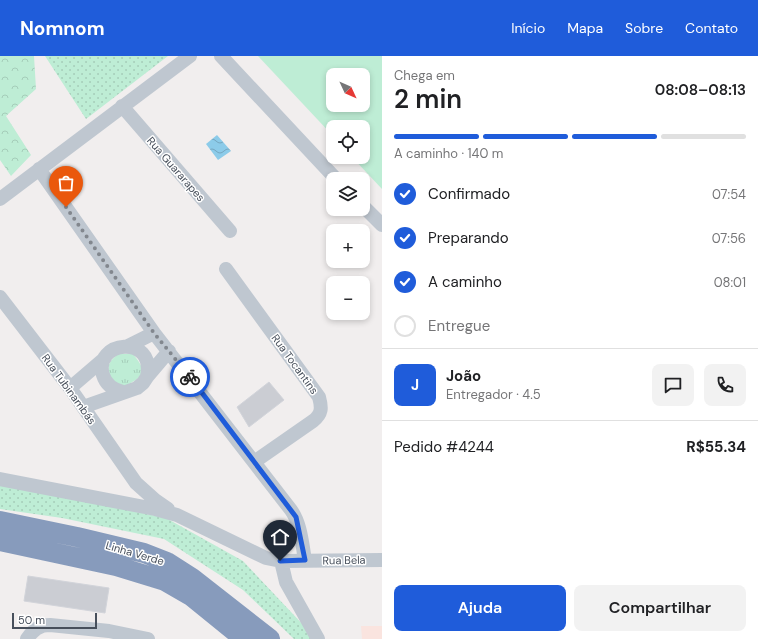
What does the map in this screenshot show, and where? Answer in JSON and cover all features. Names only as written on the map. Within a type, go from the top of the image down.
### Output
[{"type":"highway","name":"Linha Verde","points":[[0,521],[144,553],[167,562],[192,578],[270,639]]},
{"type":"highway","name":"Linha Verde","points":[[0,541],[116,566],[165,581],[191,596],[244,639]]},
{"type":"street","points":[[0,199],[190,56]]},
{"type":"street","points":[[221,56],[329,172]]},
{"type":"street","name":"Rua Guararapes","points":[[122,106],[230,232]]},
{"type":"street","points":[[39,169],[154,333],[296,517],[305,560]]},
{"type":"street","points":[[370,213],[382,225]]},
{"type":"street","name":"Rua Tocantins","points":[[226,269],[319,397],[322,407],[319,416],[313,421],[254,462]]},
{"type":"street","name":"Rua Tubinambás","points":[[0,297],[70,388],[136,483],[155,500],[176,515]]},
{"type":"street","points":[[70,388],[111,351],[116,348],[128,346],[154,333]]},
{"type":"street","points":[[82,406],[131,391],[143,384],[148,370],[148,363],[140,352],[128,346]]},
{"type":"street","points":[[146,377],[169,351]]},
{"type":"street","points":[[105,358],[102,365],[102,373],[105,380],[116,390],[124,392]]},
{"type":"street","points":[[0,479],[155,509],[176,515]]},
{"type":"street","points":[[127,504],[138,499],[139,492],[136,483]]},
{"type":"street","name":"Rua Bela","points":[[176,515],[266,558],[280,561],[382,560]]},
{"type":"street","points":[[280,561],[286,582],[318,639]]},
{"type":"street","points":[[27,639],[35,629],[45,625],[50,625],[109,631],[148,639]]},
{"type":"shaded area","points":[[361,626],[382,626],[382,639],[362,639]]},
{"type":"green space","points":[[0,56],[34,56],[36,89],[6,116],[31,155],[11,176],[0,160]]},
{"type":"green space","points":[[45,56],[168,56],[86,119]]},
{"type":"green space","points":[[258,56],[382,56],[382,189],[370,176],[370,172],[366,172],[359,164],[370,164],[370,120],[326,120],[326,129]]},
{"type":"green space","points":[[118,354],[133,354],[138,360],[142,370],[142,374],[139,377],[123,387],[111,380],[109,372],[110,363]]},
{"type":"green space","points":[[0,483],[166,518],[243,561],[308,630],[311,639],[294,639],[243,590],[164,539],[62,518],[0,509]]},
{"type":"water","points":[[217,135],[231,151],[218,160],[206,144]]},
{"type":"building","points":[[269,382],[284,400],[249,427],[237,407]]},
{"type":"building","points":[[28,576],[109,588],[105,613],[24,601]]},
{"type":"way so far","points":[[66,207],[154,333],[190,377]]},
{"type":"route","points":[[190,377],[296,517],[305,560],[280,561]]}]
